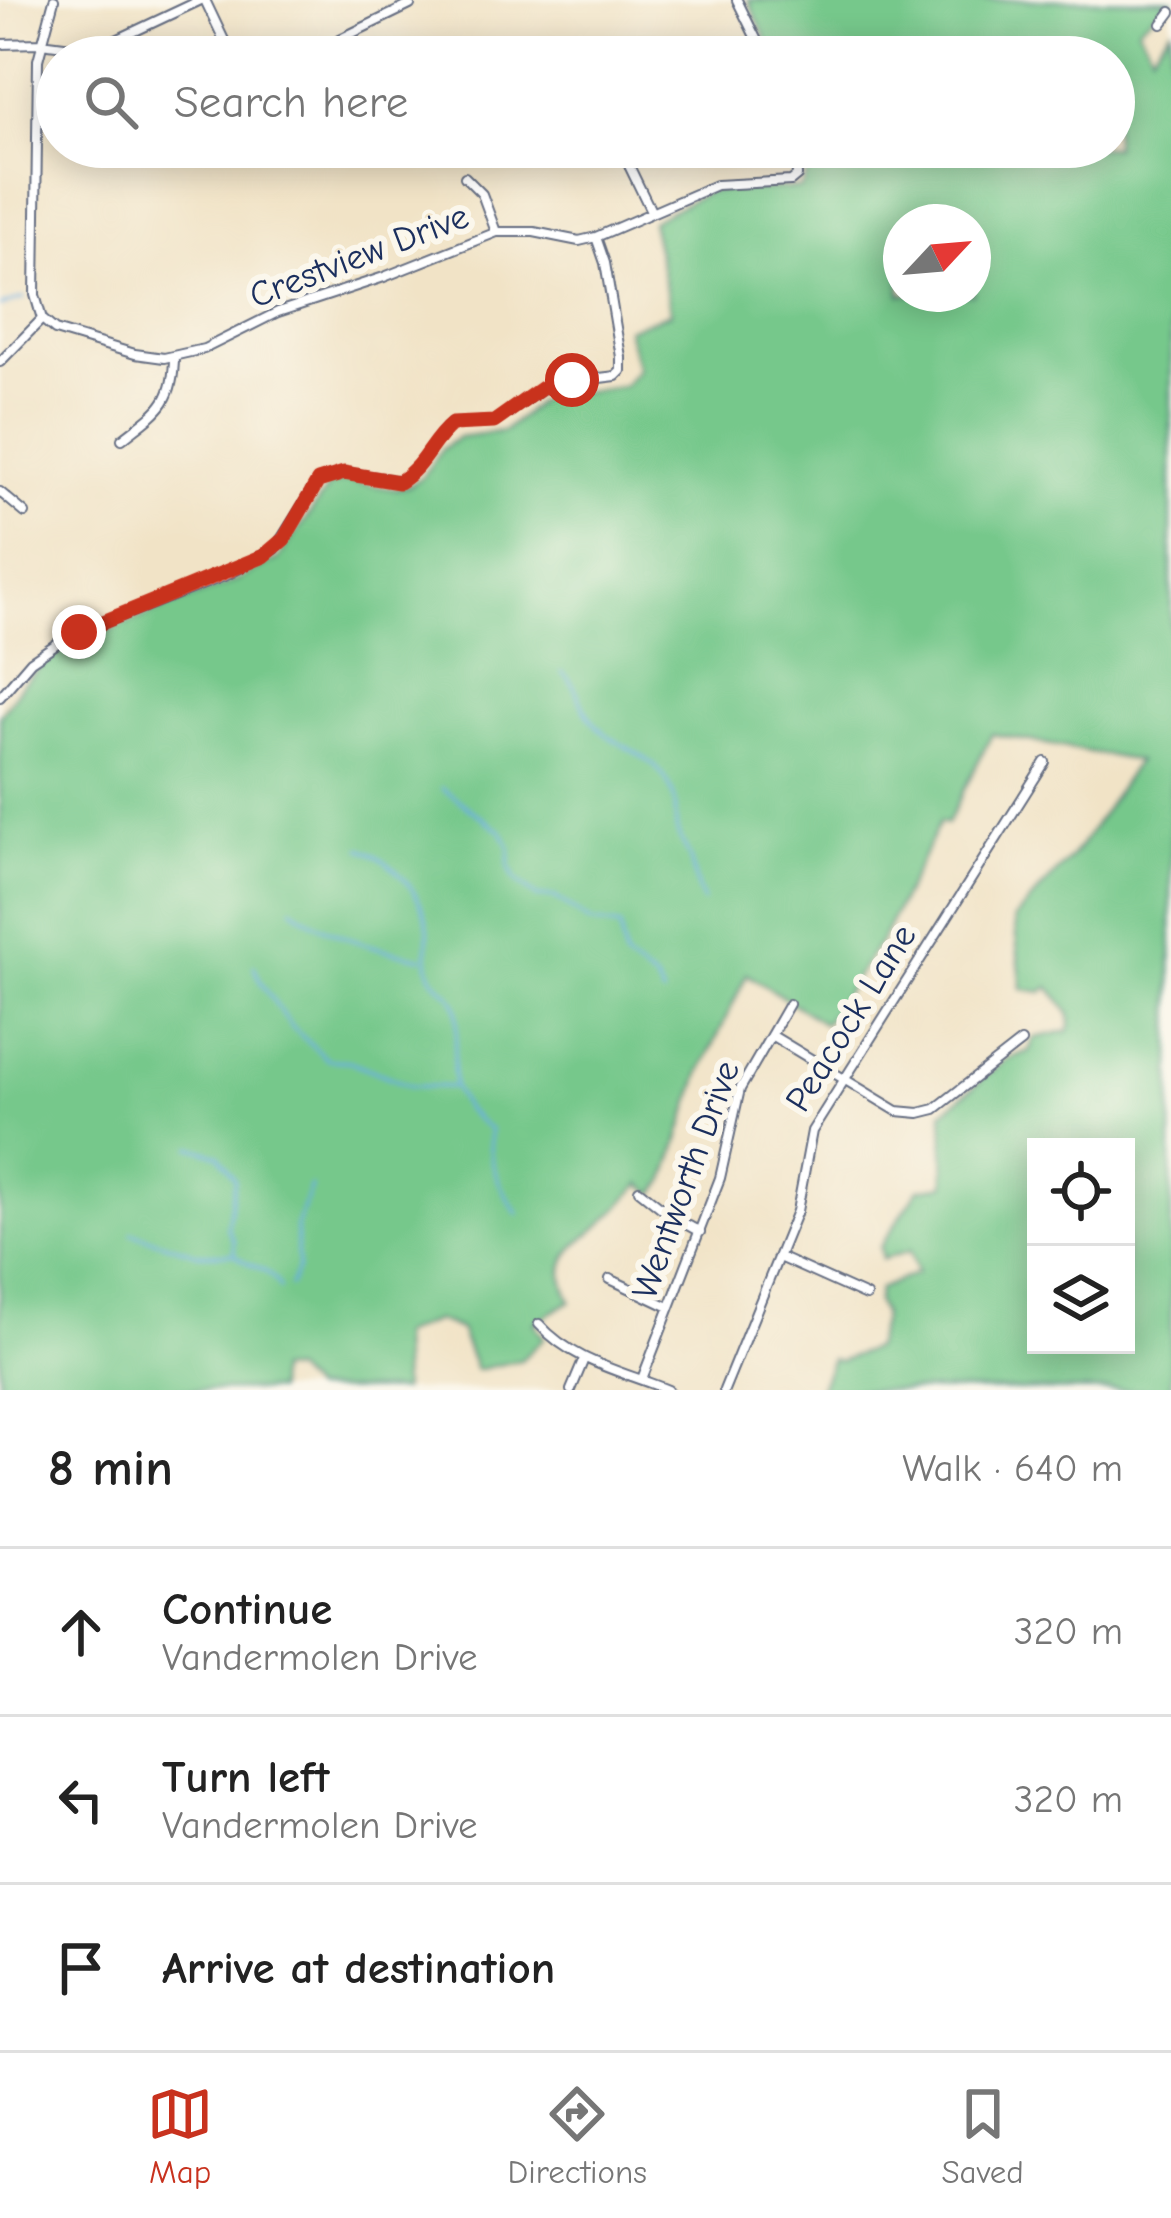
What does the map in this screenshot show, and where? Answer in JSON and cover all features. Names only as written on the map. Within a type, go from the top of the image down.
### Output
[{"type":"street","points":[[43,36],[54,0]]},
{"type":"street","points":[[125,36],[203,0],[221,36]]},
{"type":"street","points":[[737,0],[755,36]]},
{"type":"street","points":[[346,36],[410,5]]},
{"type":"street","points":[[1162,24],[1171,13]]},
{"type":"street","points":[[0,44],[36,44]]},
{"type":"street","points":[[0,362],[43,319],[35,296],[38,168]]},
{"type":"street","points":[[630,168],[651,212]]},
{"type":"street","name":"Crestview Drive","points":[[43,319],[55,330],[135,354],[174,356],[204,349],[278,312],[384,277],[496,232],[534,232],[578,241],[716,184],[790,181],[797,176],[797,168]]},
{"type":"street","points":[[465,177],[482,194],[496,232]]},
{"type":"street","points":[[0,697],[31,661],[65,638],[226,574],[275,549],[318,481],[344,473],[399,482],[420,467],[452,424],[494,422],[550,384],[616,376],[622,371],[621,357],[596,237]]},
{"type":"street","points":[[122,439],[160,410],[170,394],[174,356]]},
{"type":"street","points":[[0,492],[25,513]]},
{"type":"street","name":"Peacock Lane","points":[[724,1390],[799,1204],[809,1136],[1045,762]]},
{"type":"street","name":"Wentworth Drive","points":[[642,1379],[720,1178],[740,1089],[789,1004]]},
{"type":"street","points":[[771,1035],[897,1111],[919,1113],[935,1109],[1021,1042]]},
{"type":"street","points":[[639,1190],[700,1232]]},
{"type":"street","points":[[779,1257],[866,1296]]},
{"type":"street","points":[[610,1279],[669,1307]]},
{"type":"street","points":[[539,1324],[563,1348],[584,1359],[668,1390]]},
{"type":"street","points":[[571,1390],[584,1359]]},
{"type":"green space","points":[[748,0],[1171,0],[1138,28],[1152,53],[1171,29],[1171,1390],[819,1390],[832,1359],[839,1361],[874,1348],[883,1316],[876,1302],[879,1289],[917,1273],[910,1251],[882,1259],[880,1247],[919,1189],[945,1185],[943,1112],[1006,1060],[1029,1051],[1034,1038],[1068,1031],[1070,1025],[1066,1008],[1049,987],[1042,992],[1022,989],[1014,919],[1080,847],[1137,761],[992,734],[947,824],[940,822],[882,939],[824,1024],[747,974],[701,1071],[666,1180],[654,1194],[641,1184],[569,1253],[563,1273],[571,1301],[534,1323],[544,1338],[521,1360],[476,1370],[460,1330],[436,1320],[400,1335],[402,1390],[311,1390],[292,1371],[277,1370],[276,1390],[0,1390],[0,715],[23,683],[75,643],[238,580],[278,559],[330,485],[348,481],[394,489],[409,486],[459,437],[504,431],[544,397],[623,386],[638,369],[627,329],[671,313],[651,221],[709,191],[801,188],[810,168],[1135,168],[1135,36],[764,36]]},
{"type":"waterway","points":[[0,306],[24,298]]},
{"type":"waterway","points":[[562,672],[601,730],[646,759],[666,779],[678,834],[703,901]]},
{"type":"waterway","points":[[442,788],[502,832],[515,880],[537,897],[555,897],[590,922],[620,927],[625,959],[655,980],[663,995]]},
{"type":"waterway","points":[[361,848],[405,880],[420,903],[428,929],[431,974],[457,1010],[454,1085]]},
{"type":"waterway","points":[[292,908],[338,934],[423,958]]},
{"type":"waterway","points":[[254,966],[291,1026],[328,1060],[349,1061],[411,1086],[454,1087],[465,1109],[490,1130],[496,1175],[519,1215]]},
{"type":"waterway","points":[[192,1147],[219,1155],[235,1179],[227,1227],[234,1254]]},
{"type":"waterway","points":[[290,1286],[298,1267],[296,1227],[311,1186]]},
{"type":"waterway","points":[[132,1233],[199,1254],[234,1254],[270,1275],[280,1288]]},
{"type":"route","points":[[79,632],[264,556],[284,539],[318,481],[344,473],[399,482],[420,467],[452,424],[494,422],[542,388],[572,380]]}]
